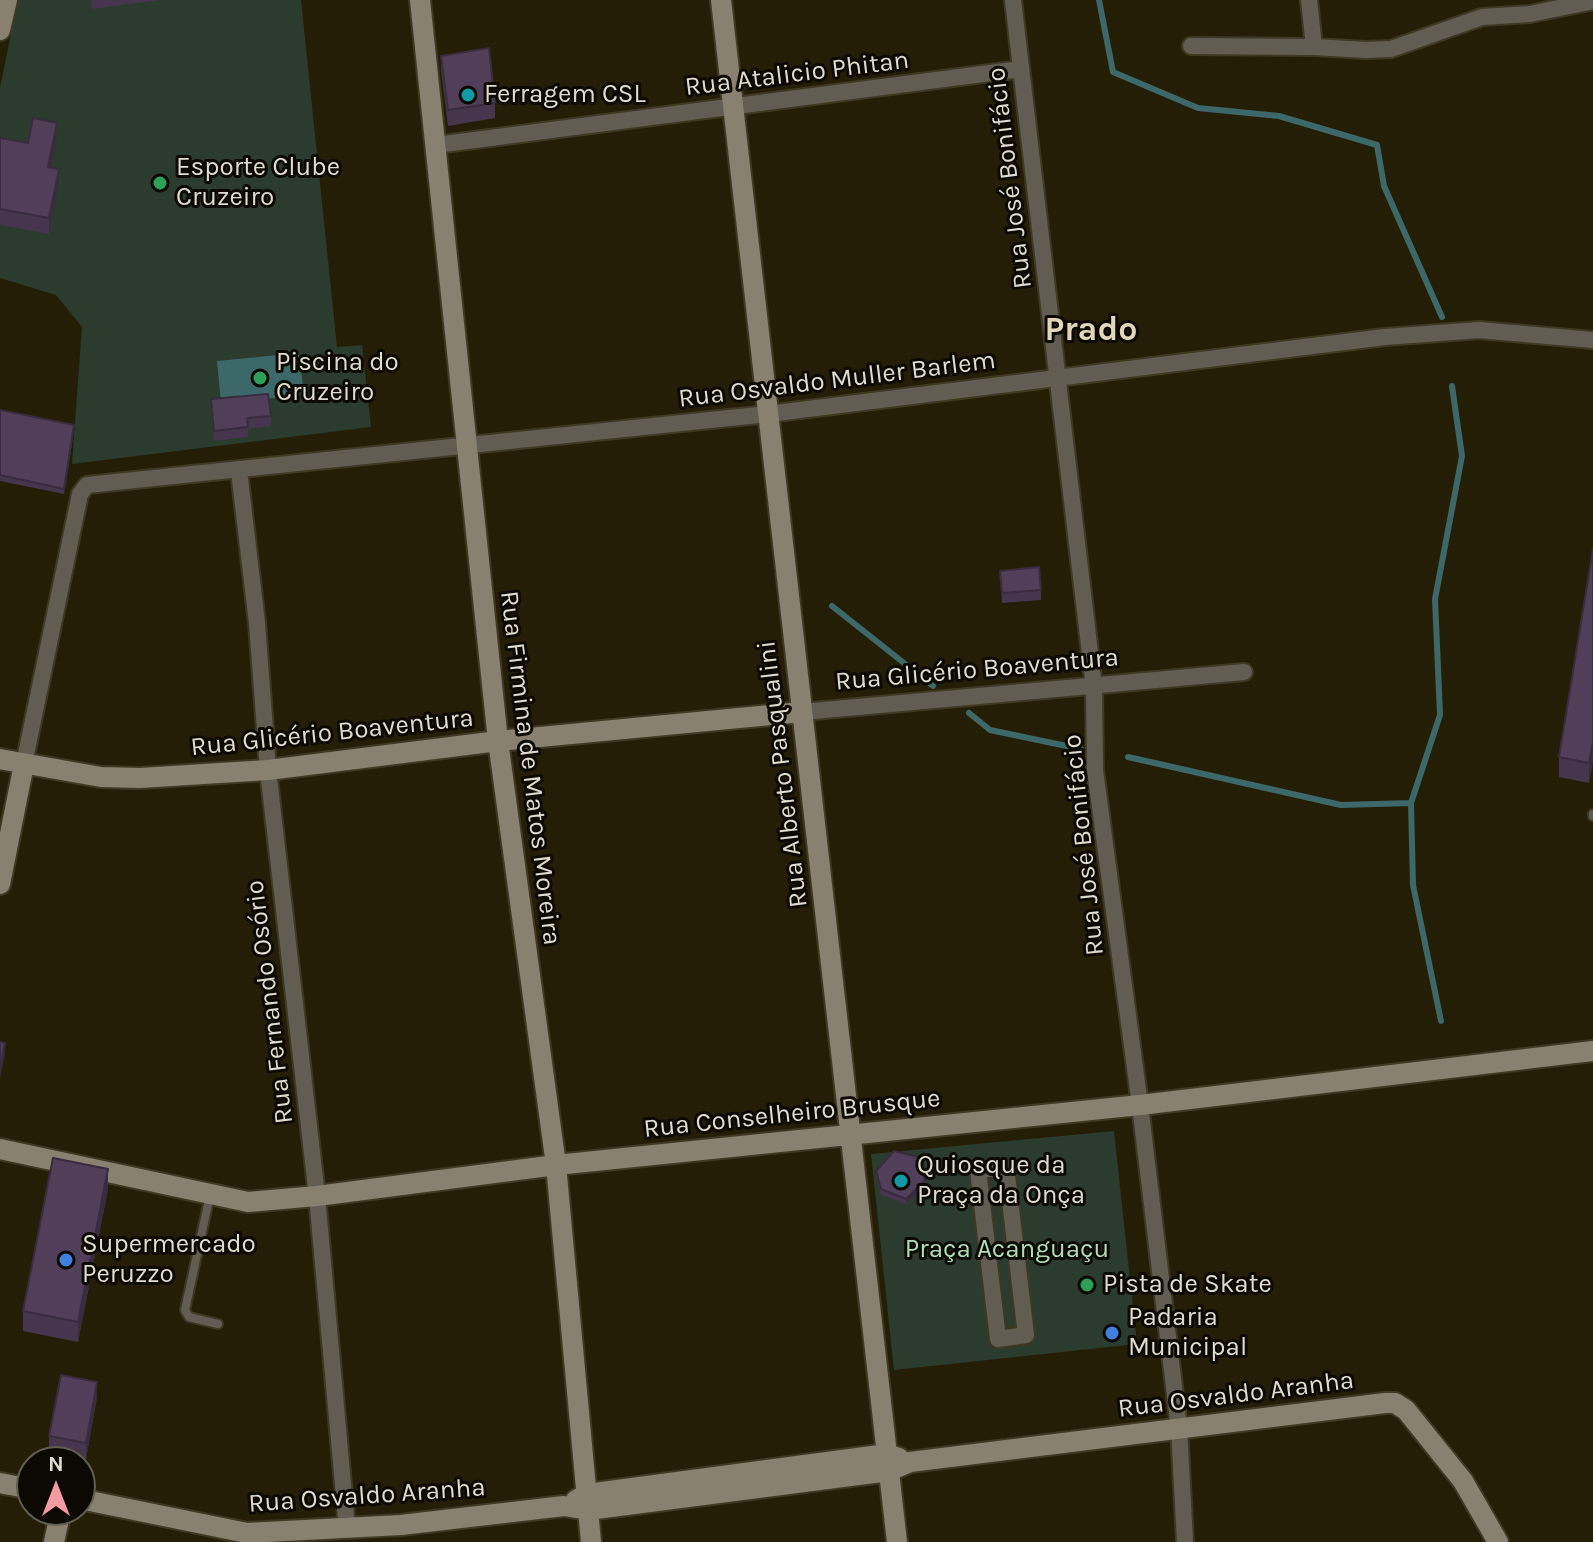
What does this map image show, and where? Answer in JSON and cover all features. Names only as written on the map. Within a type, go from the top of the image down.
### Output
[{"type":"street","points":[[0,30],[7,0]]},
{"type":"street","name":"Rua Firmina de Matos Moreira","points":[[420,0],[498,741],[556,1165],[591,1542]]},
{"type":"street","name":"Rua Alberto Pasqualini","points":[[721,0],[897,1542]]},
{"type":"street","name":"Rua José Bonifácio","points":[[1013,0],[1094,687],[1095,770],[1179,1428],[1185,1542]]},
{"type":"street","points":[[1309,0],[1314,47]]},
{"type":"street","points":[[1191,46],[1391,49],[1482,17],[1529,7],[1593,1]]},
{"type":"street","name":"Rua Atalicio Phitan","points":[[436,145],[1021,69]]},
{"type":"street","name":"Rua Osvaldo Muller Barlem","points":[[24,764],[80,494],[87,485],[768,414],[1385,337],[1479,330],[1593,340]]},
{"type":"street","name":"Rua Fernando Osório","points":[[239,471],[257,623],[268,770],[317,1196],[347,1529]]},
{"type":"street","name":"Rua Glicério Boaventura","points":[[0,759],[101,777],[140,778],[268,770],[498,741],[1244,672]]},
{"type":"street","points":[[0,884],[24,764]]},
{"type":"street","name":"Rua Conselheiro Brusque","points":[[0,1149],[248,1202],[556,1165],[1140,1105],[1593,1051]]},
{"type":"street","points":[[1006,1167],[1013,1221],[1026,1335],[998,1339],[978,1170],[1006,1167]]},
{"type":"street","points":[[985,1224],[1013,1221]]},
{"type":"street","points":[[989,1257],[1017,1255]]},
{"type":"street","name":"Rua Osvaldo Aranha","points":[[96,1503],[246,1538],[347,1529],[403,1534],[588,1502],[1395,1403],[1406,1410],[1463,1481],[1498,1542]]},
{"type":"lane","points":[[210,1194],[185,1310],[189,1317],[218,1324]]},
{"type":"green space","name":"Esporte Clube Cruzeiro","points":[[18,0],[301,0],[337,347],[362,345],[371,427],[72,464],[82,327],[56,295],[0,278],[0,88]]},
{"type":"green space","name":"Praça Acanguaçu","points":[[1114,1131],[1137,1344],[894,1370],[871,1154]]},
{"type":"water","name":"Piscina do Cruzeiro","points":[[299,353],[304,395],[221,403],[217,361]]},
{"type":"building","name":"Ferragem CSL","points":[[489,48],[495,103],[448,110],[441,56]]},
{"type":"building","points":[[33,118],[57,123],[48,167],[59,169],[49,218],[0,209],[0,138],[28,143]]},
{"type":"building","points":[[268,394],[271,416],[247,418],[248,427],[214,431],[211,399]]},
{"type":"building","points":[[0,410],[74,425],[64,489],[0,475]]},
{"type":"building","points":[[1593,549],[1593,742],[1589,763],[1559,757]]},
{"type":"building","points":[[1039,567],[1041,590],[1002,593],[1000,571]]},
{"type":"building","points":[[0,1042],[5,1043],[0,1068]]},
{"type":"building","name":"Quiosque da Praça da Onça","points":[[894,1151],[918,1157],[925,1180],[906,1199],[881,1189],[876,1171]]},
{"type":"building","name":"Supermercado Peruzzo","points":[[53,1158],[108,1169],[78,1322],[23,1311]]},
{"type":"building","points":[[61,1375],[97,1382],[86,1443],[49,1436]]},
{"type":"waterway","points":[[1099,0],[1113,72],[1198,108],[1279,116],[1377,145],[1384,186],[1442,317]]},
{"type":"waterway","points":[[1441,1021],[1413,885],[1411,803],[1440,715],[1435,599],[1462,456],[1452,386]]},
{"type":"waterway","points":[[832,606],[933,686]]},
{"type":"waterway","points":[[969,713],[990,730],[1081,749]]},
{"type":"waterway","points":[[1128,757],[1341,805],[1411,803]]},
{"type":"place","name":"Ferragem CSL","points":[[468,95]]},
{"type":"place","name":"Esporte Clube Cruzeiro","points":[[160,183]]},
{"type":"place","name":"Piscina do Cruzeiro","points":[[260,378]]},
{"type":"place","name":"Quiosque da Praça da Onça","points":[[901,1181]]},
{"type":"place","name":"Supermercado Peruzzo","points":[[66,1260]]},
{"type":"place","name":"Pista de Skate","points":[[1087,1285]]},
{"type":"place","name":"Padaria Municipal","points":[[1112,1333]]},
{"type":"district","name":"Prado","points":[[1091,330]]}]
